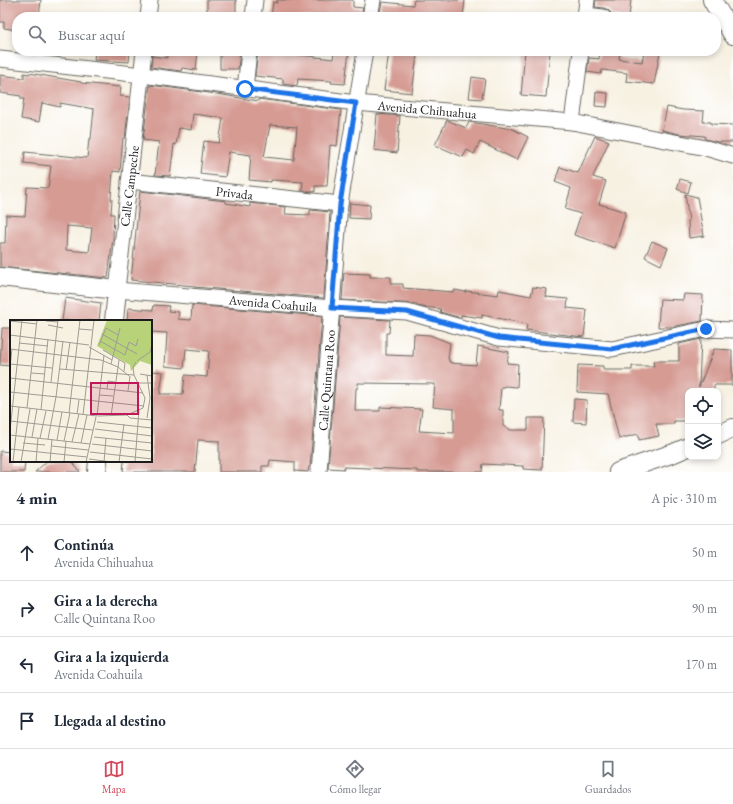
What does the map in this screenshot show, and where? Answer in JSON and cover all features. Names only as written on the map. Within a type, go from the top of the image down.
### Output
[{"type":"street","points":[[149,12],[150,0]]},
{"type":"street","points":[[254,12],[255,0]]},
{"type":"street","points":[[371,12],[373,0]]},
{"type":"street","points":[[586,12],[588,0]]},
{"type":"street","points":[[712,0],[719,12]]},
{"type":"street","points":[[721,15],[733,35]]},
{"type":"street","name":"Calle Campeche","points":[[114,320],[144,56]]},
{"type":"street","points":[[245,89],[248,56]]},
{"type":"street","name":"Calle Quintana Roo","points":[[318,472],[340,204],[364,56]]},
{"type":"street","points":[[572,122],[580,56]]},
{"type":"street","name":"Avenida Chihuahua","points":[[0,59],[142,75],[356,103],[572,122],[706,148],[733,156]]},
{"type":"street","name":"Privada","points":[[129,181],[340,204]]},
{"type":"street","name":"Avenida Coahuila","points":[[0,277],[117,290],[332,308],[407,312],[499,338],[612,349],[706,329],[733,330]]},
{"type":"street","points":[[721,434],[733,428]]},
{"type":"street","points":[[618,472],[685,448]]},
{"type":"street","points":[[97,472],[98,462]]},
{"type":"building","points":[[0,0],[41,0],[40,12],[12,12],[12,29],[4,28],[4,22],[0,22]]},
{"type":"building","points":[[207,0],[236,0],[236,12],[207,12]]},
{"type":"building","points":[[277,0],[353,0],[353,7],[363,8],[362,12],[272,12],[273,2],[277,3]]},
{"type":"building","points":[[414,0],[465,0],[464,12],[380,12],[382,2],[413,5]]},
{"type":"building","points":[[596,0],[631,0],[630,12],[610,12],[604,8],[595,7]]},
{"type":"building","points":[[94,56],[130,56],[129,62],[94,60]]},
{"type":"building","points":[[152,56],[167,58],[167,56],[197,56],[196,70],[182,68],[181,71],[151,67]]},
{"type":"building","points":[[220,56],[239,56],[238,69],[220,69]]},
{"type":"building","points":[[257,56],[308,56],[333,59],[333,56],[348,56],[345,84],[331,83],[332,81],[298,79],[297,86],[283,84],[283,79],[255,76]]},
{"type":"building","points":[[388,56],[417,56],[412,93],[384,90]]},
{"type":"building","points":[[525,56],[550,56],[546,97],[521,95]]},
{"type":"building","points":[[599,56],[619,56],[619,59],[642,62],[643,56],[659,56],[654,84],[626,81],[627,73],[602,70],[601,74],[587,72],[589,58],[599,59]]},
{"type":"building","points":[[24,73],[29,73],[81,83],[121,87],[120,96],[130,97],[125,138],[123,138],[120,172],[113,171],[111,214],[114,214],[113,238],[108,278],[0,267],[0,243],[5,243],[6,215],[25,216],[27,187],[48,188],[51,166],[24,163],[25,152],[87,158],[89,139],[91,139],[94,109],[60,103],[60,107],[42,103],[39,122],[21,119],[24,99],[21,99],[21,96],[0,93],[0,75],[24,78]],"holes":[[[67,226],[92,228],[89,252],[66,250]]]},
{"type":"building","points":[[472,77],[485,79],[482,99],[469,98]]},
{"type":"building","points":[[150,85],[258,101],[259,99],[341,110],[337,146],[330,145],[327,186],[315,186],[315,192],[302,191],[303,182],[249,180],[251,155],[229,152],[225,177],[200,174],[204,141],[219,143],[223,118],[193,114],[191,130],[179,128],[176,145],[174,144],[170,176],[155,175],[159,142],[143,140]],"holes":[[[270,125],[297,127],[294,160],[264,157]]]},
{"type":"building","points":[[596,92],[608,93],[607,107],[595,106]]},
{"type":"building","points":[[667,107],[683,110],[704,111],[703,122],[733,125],[733,142],[717,142],[705,139],[705,136],[679,134],[662,130]]},
{"type":"building","points":[[377,114],[400,116],[397,153],[374,150]]},
{"type":"building","points":[[447,120],[466,128],[469,122],[513,129],[528,137],[517,160],[480,142],[474,154],[467,150],[463,157],[435,145]]},
{"type":"building","points":[[595,136],[609,141],[593,177],[606,181],[599,204],[626,212],[615,248],[574,235],[581,214],[565,209],[571,188],[555,182],[560,167],[578,173]]},
{"type":"building","points":[[680,179],[691,182],[688,193],[677,189]]},
{"type":"building","points":[[140,191],[226,201],[226,203],[250,207],[250,203],[286,207],[285,214],[310,215],[310,210],[330,212],[324,298],[131,280]]},
{"type":"building","points":[[685,194],[697,197],[704,236],[689,238],[689,221]]},
{"type":"building","points":[[350,203],[370,205],[369,219],[349,218]]},
{"type":"building","points":[[652,241],[668,248],[661,265],[645,257]]},
{"type":"building","points":[[344,273],[370,274],[370,277],[391,277],[391,284],[403,284],[403,288],[453,292],[454,290],[498,295],[499,290],[531,296],[533,287],[547,289],[546,297],[568,299],[567,308],[587,310],[584,337],[526,330],[527,324],[482,315],[482,318],[461,315],[461,318],[440,312],[441,309],[417,306],[417,304],[342,300]]},
{"type":"building","points":[[684,294],[703,295],[702,321],[671,327],[658,327],[660,299],[683,300]]},
{"type":"building","points":[[65,298],[101,303],[99,320],[62,320]]},
{"type":"building","points":[[154,305],[169,306],[168,311],[179,312],[178,319],[191,320],[192,305],[322,316],[310,467],[308,472],[295,471],[295,462],[270,460],[269,466],[262,466],[262,472],[219,472],[219,441],[198,440],[195,472],[123,472],[124,462],[152,462],[152,371],[163,372],[160,394],[183,394],[185,375],[207,377],[209,351],[186,349],[184,368],[165,366],[167,333],[152,332],[152,320],[127,320],[128,308],[153,310]]},
{"type":"building","points":[[340,317],[390,320],[389,333],[386,333],[386,355],[413,356],[414,334],[430,335],[450,343],[448,359],[451,363],[476,365],[478,346],[509,352],[507,363],[518,364],[517,387],[501,387],[499,410],[503,410],[503,426],[511,430],[528,430],[528,418],[544,418],[542,470],[523,469],[523,466],[483,464],[482,472],[417,472],[417,470],[344,467],[344,469],[328,468]],"holes":[[[358,383],[435,384],[433,407],[454,409],[454,433],[419,431],[422,409],[380,407],[380,411],[355,411],[356,388],[358,388]]]},
{"type":"building","points":[[2,328],[10,328],[10,366],[0,365]]},
{"type":"building","points":[[701,339],[699,387],[714,349],[732,350],[732,385],[714,385],[714,388],[685,388],[685,421],[674,421],[674,424],[656,424],[659,436],[639,440],[638,434],[619,439],[608,394],[577,392],[578,365],[603,366],[603,370],[632,370],[632,366],[654,366],[653,361],[679,361],[679,344]]},
{"type":"building","points":[[574,399],[587,400],[586,423],[573,422]]},
{"type":"building","points":[[0,451],[10,452],[10,462],[25,462],[24,472],[0,472]]},
{"type":"building","points":[[46,462],[73,462],[80,472],[35,472]]},
{"type":"route","points":[[245,89],[356,103],[340,204],[332,308],[407,312],[499,338],[612,349],[706,329]]}]
